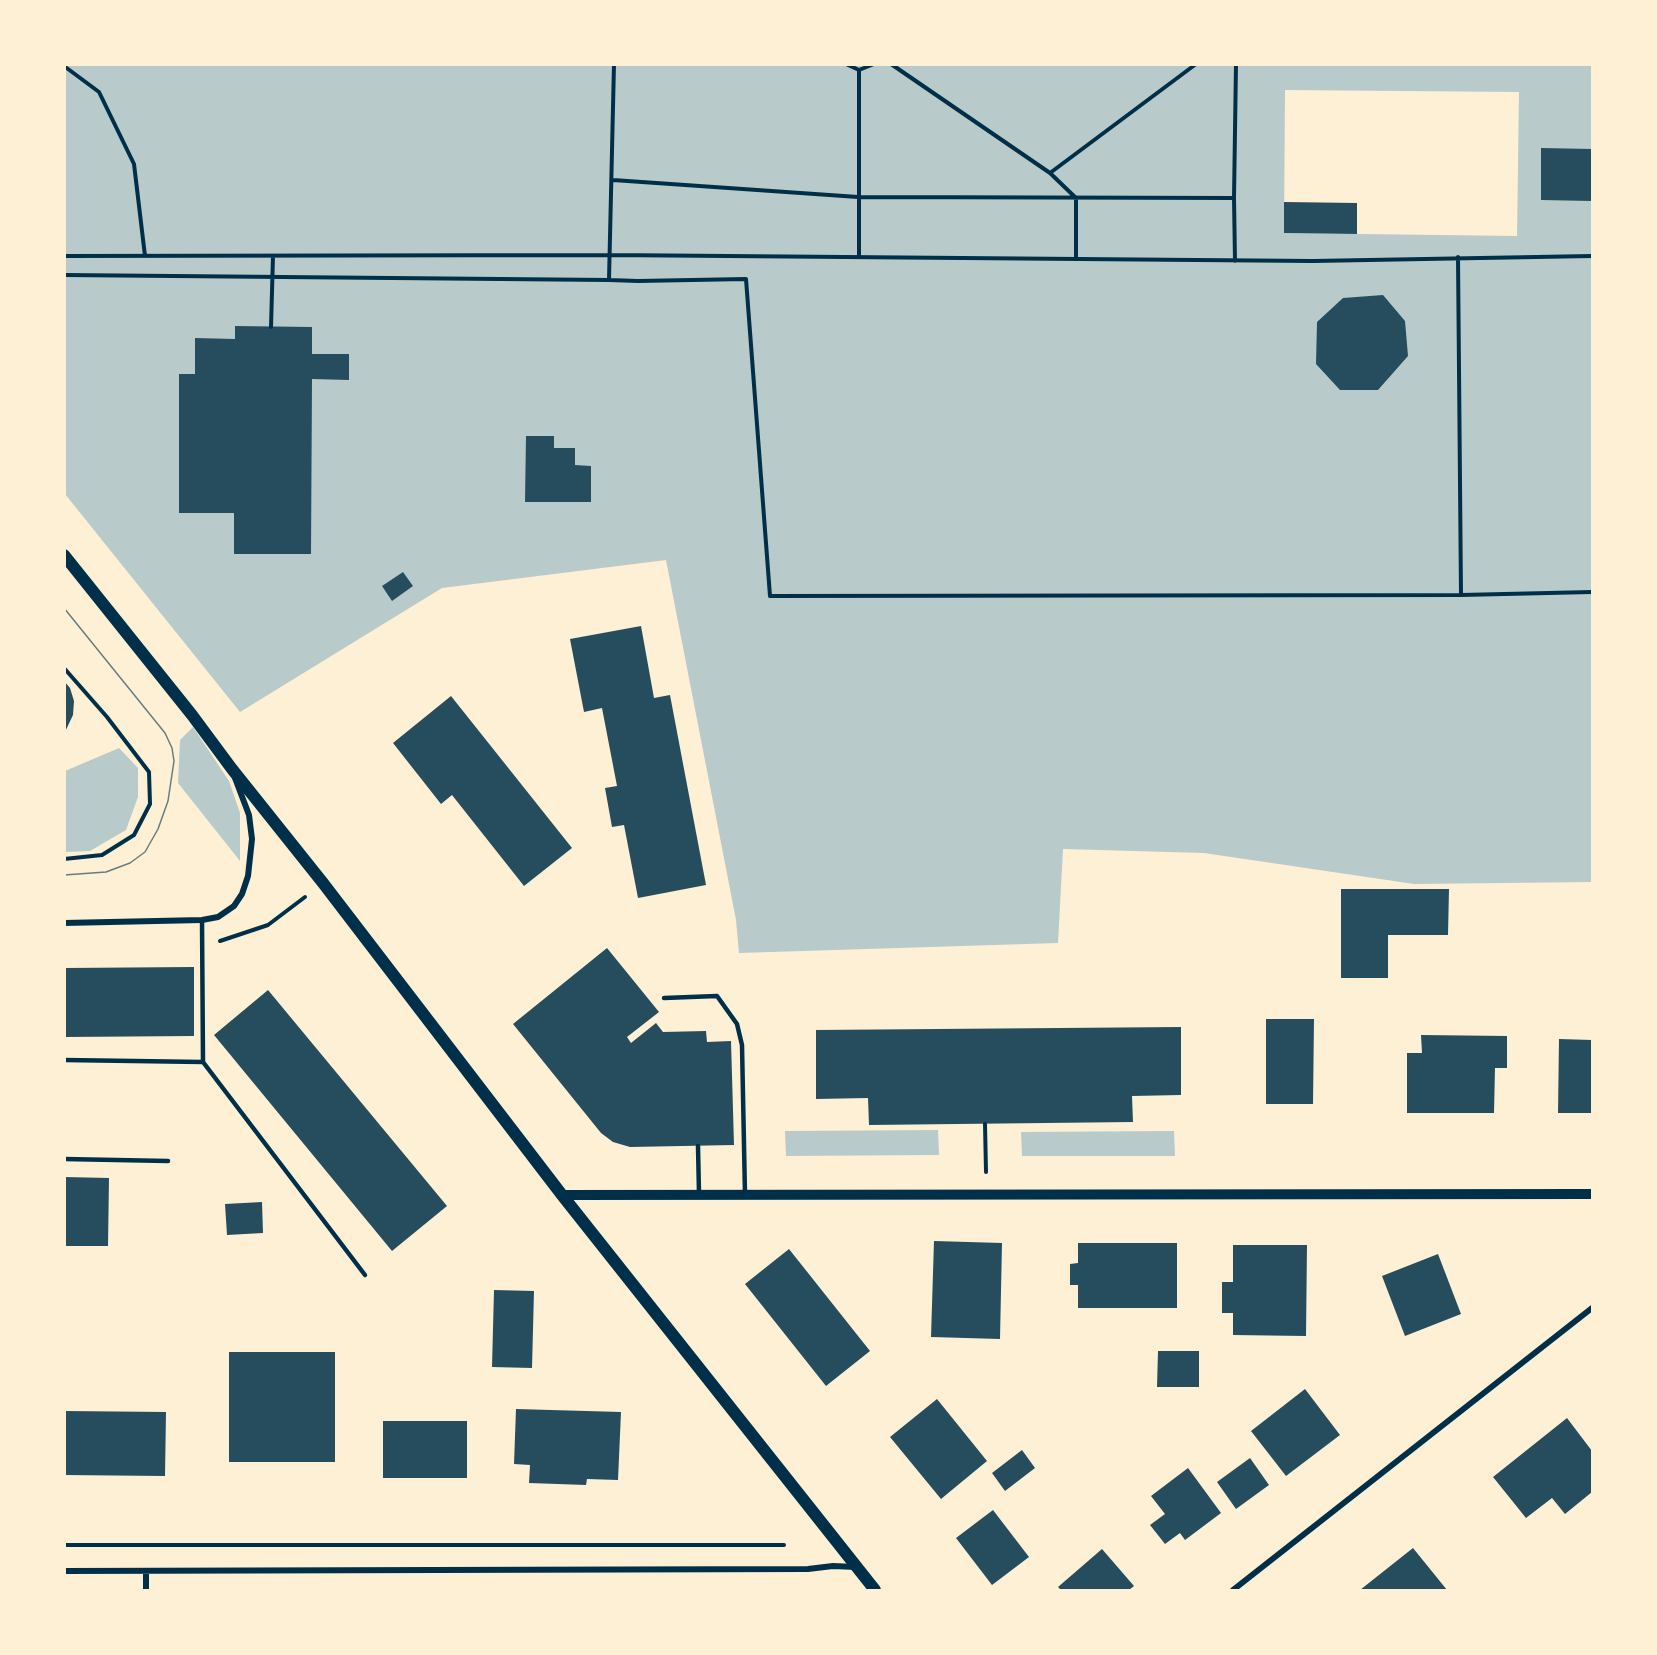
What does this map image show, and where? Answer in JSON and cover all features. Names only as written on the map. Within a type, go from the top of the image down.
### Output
[{"type":"main road","points":[[64,555],[192,715],[232,770],[336,901],[562,1195],[875,1590]]},
{"type":"street","points":[[64,923],[202,920],[218,917],[234,906],[242,894],[248,876],[252,839],[249,815],[232,770]]},
{"type":"street","points":[[562,1195],[1593,1194]]},
{"type":"street","points":[[1233,1590],[1593,1308]]},
{"type":"street","points":[[64,1571],[808,1569],[856,1566]]},
{"type":"street","points":[[146,1571],[146,1590]]},
{"type":"lane","points":[[202,920],[203,1062],[365,1275]]},
{"type":"lane","points":[[664,998],[717,996],[737,1024],[742,1045],[745,1195]]},
{"type":"lane","points":[[64,1060],[203,1062]]},
{"type":"lane","points":[[698,1146],[699,1195]]},
{"type":"lane","points":[[64,1159],[168,1161]]},
{"type":"path","points":[[609,280],[614,64]]},
{"type":"path","points":[[846,64],[859,70],[874,64]]},
{"type":"path","points":[[891,64],[1050,173],[1076,198],[1076,258]]},
{"type":"path","points":[[1050,173],[1196,64]]},
{"type":"path","points":[[1235,261],[1236,64]]},
{"type":"path","points":[[64,66],[99,92],[134,164],[146,256]]},
{"type":"path","points":[[859,70],[859,257]]},
{"type":"path","points":[[613,180],[858,197],[1234,198]]},
{"type":"path","points":[[64,256],[610,255],[1235,261],[1593,256]]},
{"type":"path","points":[[271,327],[273,256]]},
{"type":"path","points":[[1458,257],[1461,595]]},
{"type":"path","points":[[64,275],[638,281],[746,279],[770,596],[1461,595],[1593,592]]},
{"type":"path","points":[[64,668],[149,772],[150,804],[134,835],[102,855],[64,859]]},
{"type":"path","points":[[985,1124],[986,1172]]},
{"type":"path","points":[[64,1545],[784,1545]]},
{"type":"shaded area","points":[[64,65],[1592,65],[1592,882],[1414,884],[1204,853],[1063,849],[1058,943],[739,953],[736,920],[666,560],[442,588],[240,712],[65,494]],"holes":[[[1285,90],[1519,92],[1517,236],[1284,233]]]},
{"type":"shaded area","points":[[193,727],[229,781],[240,813],[240,861],[178,783],[180,740]]},
{"type":"shaded area","points":[[119,748],[138,768],[138,797],[126,830],[90,851],[65,852],[65,771]]},
{"type":"shaded area","points":[[938,1130],[939,1155],[786,1156],[785,1131]]},
{"type":"shaded area","points":[[1174,1131],[1175,1156],[1022,1156],[1021,1132]]},
{"type":"building","points":[[1541,148],[1592,149],[1592,201],[1541,200]]},
{"type":"building","points":[[1284,202],[1357,203],[1357,234],[1284,233]]},
{"type":"building","points":[[1383,295],[1405,321],[1408,356],[1378,390],[1340,390],[1316,364],[1317,322],[1343,298]]},
{"type":"building","points":[[235,326],[312,327],[312,354],[349,354],[349,380],[312,379],[311,554],[234,554],[234,513],[179,513],[179,374],[195,374],[195,338],[235,339]]},
{"type":"building","points":[[526,436],[554,436],[554,448],[575,448],[575,465],[591,466],[591,502],[525,502]]},
{"type":"building","points":[[403,572],[413,586],[392,601],[382,586]]},
{"type":"building","points":[[641,626],[654,698],[670,695],[706,885],[638,898],[624,825],[612,827],[605,788],[617,786],[602,708],[584,712],[570,639]]},
{"type":"building","points":[[64,681],[70,688],[74,701],[73,715],[64,734]]},
{"type":"building","points":[[451,696],[572,848],[524,886],[452,795],[441,804],[393,743]]},
{"type":"building","points":[[1341,889],[1449,889],[1448,935],[1388,935],[1388,978],[1341,978]]},
{"type":"building","points":[[607,948],[659,1012],[627,1037],[631,1043],[656,1023],[663,1032],[706,1031],[707,1042],[731,1041],[734,1145],[630,1147],[613,1142],[601,1133],[513,1024]]},
{"type":"building","points":[[194,967],[194,1036],[64,1037],[64,968]]},
{"type":"building","points":[[268,990],[447,1206],[392,1251],[214,1035]]},
{"type":"building","points":[[1266,1019],[1314,1019],[1313,1104],[1266,1104]]},
{"type":"building","points":[[1181,1027],[1181,1095],[1132,1096],[1133,1122],[869,1125],[868,1098],[816,1099],[816,1030]]},
{"type":"building","points":[[1421,1035],[1507,1036],[1507,1068],[1495,1068],[1494,1113],[1407,1113],[1407,1053],[1422,1053]]},
{"type":"building","points":[[1559,1039],[1592,1040],[1592,1113],[1558,1113]]},
{"type":"building","points":[[64,1177],[109,1178],[108,1246],[64,1246]]},
{"type":"building","points":[[262,1202],[263,1233],[227,1235],[225,1204]]},
{"type":"building","points":[[934,1241],[1002,1243],[1000,1339],[931,1337]]},
{"type":"building","points":[[1078,1243],[1177,1243],[1177,1308],[1078,1308],[1078,1285],[1070,1285],[1070,1264],[1078,1263]]},
{"type":"building","points":[[1233,1245],[1307,1245],[1306,1336],[1233,1335],[1233,1313],[1222,1313],[1222,1282],[1233,1282]]},
{"type":"building","points":[[789,1249],[870,1351],[826,1386],[745,1284]]},
{"type":"building","points":[[1438,1254],[1461,1314],[1405,1336],[1382,1276]]},
{"type":"building","points":[[494,1290],[534,1291],[532,1368],[492,1367]]},
{"type":"building","points":[[1158,1351],[1199,1351],[1199,1387],[1157,1387]]},
{"type":"building","points":[[229,1352],[335,1352],[335,1462],[229,1462]]},
{"type":"building","points":[[1305,1389],[1340,1435],[1286,1476],[1251,1431]]},
{"type":"building","points":[[937,1399],[987,1461],[941,1499],[890,1437]]},
{"type":"building","points":[[516,1409],[621,1412],[618,1480],[587,1479],[586,1485],[529,1483],[530,1465],[514,1464]]},
{"type":"building","points":[[64,1411],[166,1412],[165,1476],[64,1475]]},
{"type":"building","points":[[1567,1418],[1592,1451],[1592,1492],[1565,1514],[1552,1498],[1526,1518],[1493,1477]]},
{"type":"building","points":[[383,1421],[467,1421],[467,1478],[383,1478]]},
{"type":"building","points":[[1022,1450],[1035,1468],[1005,1491],[992,1473]]},
{"type":"building","points":[[1250,1458],[1269,1485],[1236,1509],[1217,1482]]},
{"type":"building","points":[[1188,1468],[1221,1513],[1185,1540],[1180,1533],[1165,1544],[1150,1525],[1165,1514],[1151,1496]]},
{"type":"building","points":[[993,1510],[1029,1557],[992,1585],[956,1538]]},
{"type":"building","points":[[1413,1548],[1447,1590],[1360,1590]]},
{"type":"building","points":[[1102,1549],[1134,1586],[1129,1590],[1061,1590],[1058,1587]]},
{"type":"tram line","points":[[64,608],[165,733],[172,748],[174,761],[168,801],[158,829],[145,852],[130,863],[106,872],[64,875]]}]
